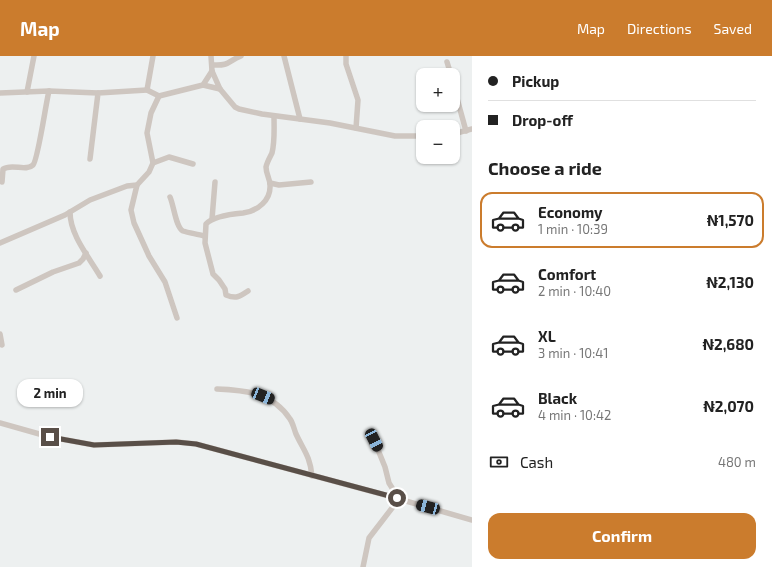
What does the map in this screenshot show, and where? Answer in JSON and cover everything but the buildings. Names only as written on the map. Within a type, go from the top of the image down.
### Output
[{"type":"street","points":[[27,92],[34,56]]},
{"type":"street","points":[[147,90],[153,56]]},
{"type":"street","points":[[211,56],[212,68],[220,89],[235,107],[239,109],[274,116],[356,128],[395,136],[416,136]]},
{"type":"street","points":[[203,85],[212,68],[230,63],[241,56]]},
{"type":"street","points":[[284,56],[300,119]]},
{"type":"street","points":[[346,56],[346,64],[358,100],[356,128]]},
{"type":"street","points":[[447,62],[449,68]]},
{"type":"street","points":[[0,93],[49,91],[98,93],[147,90],[159,96],[203,85],[220,89]]},
{"type":"street","points":[[2,182],[4,169],[7,166],[28,167],[33,165],[39,150],[49,91]]},
{"type":"street","points":[[90,159],[98,93]]},
{"type":"street","points":[[159,96],[151,113],[147,133],[153,163],[149,172],[137,185],[131,210],[134,223],[149,256],[165,282],[177,318]]},
{"type":"street","points":[[460,104],[469,130]]},
{"type":"street","points":[[248,291],[240,297],[234,298],[226,295],[222,284],[212,274],[204,236],[206,224],[212,218],[245,212],[260,206],[269,194],[270,183],[266,166],[272,152],[274,116]]},
{"type":"street","points":[[153,163],[169,157],[193,164]]},
{"type":"street","points":[[212,218],[215,182]]},
{"type":"street","points":[[270,183],[280,185],[311,182]]},
{"type":"street","points":[[0,243],[70,212],[90,200],[127,186],[137,185]]},
{"type":"street","points":[[170,197],[174,204],[177,226],[182,231],[204,236]]},
{"type":"street","points":[[70,212],[70,221],[86,253],[100,276]]},
{"type":"street","points":[[16,290],[53,272],[79,263],[83,260],[86,253]]},
{"type":"street","points":[[0,334],[2,345]]},
{"type":"street","points":[[217,389],[253,392],[273,400],[291,420],[296,434],[310,460],[312,476]]},
{"type":"street","points":[[0,423],[50,437],[94,445],[183,442],[472,520]]},
{"type":"street","points":[[374,440],[385,467],[389,483],[398,499]]},
{"type":"street","points":[[363,567],[370,538],[398,499]]},
{"type":"route","points":[[50,437],[94,445],[176,442],[196,444],[231,455],[397,498]]}]
